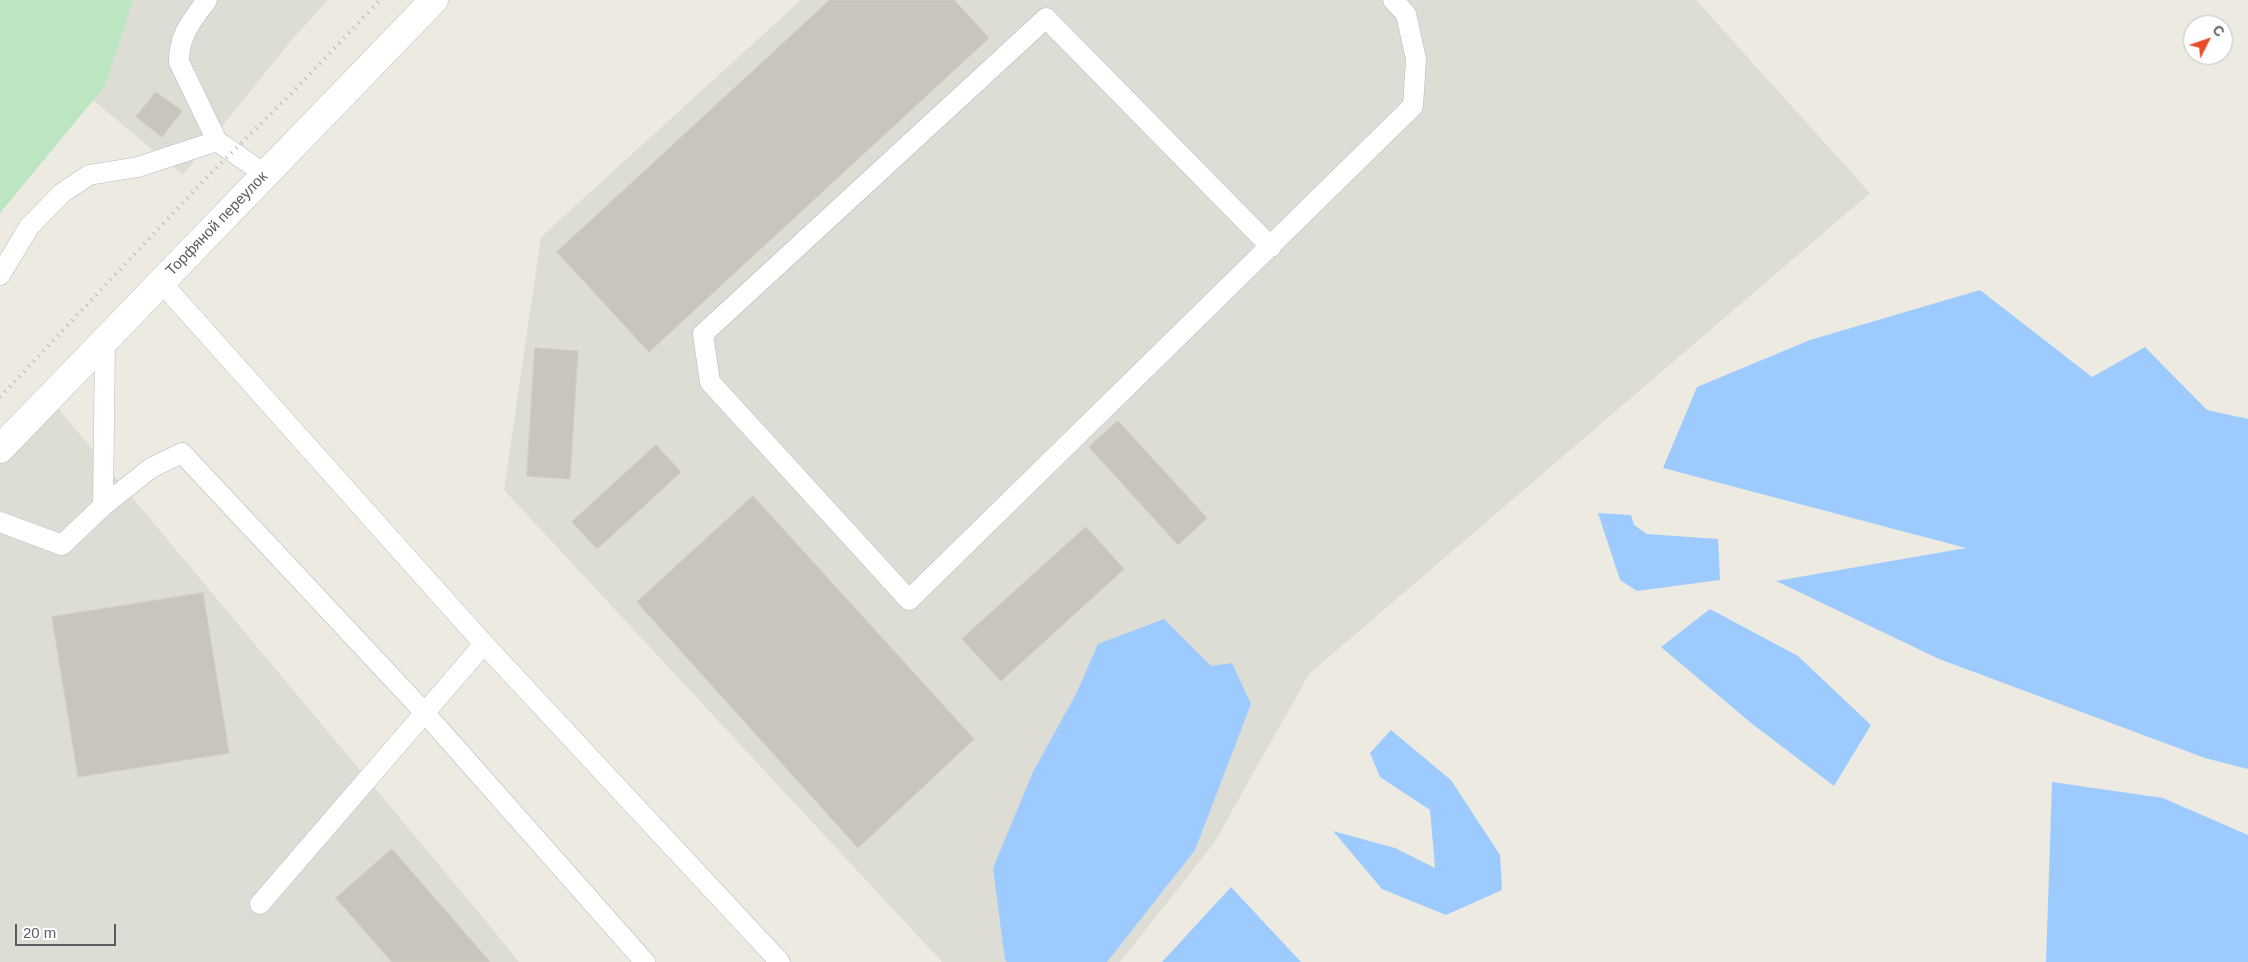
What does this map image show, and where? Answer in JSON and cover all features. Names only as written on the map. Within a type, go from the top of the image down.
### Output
[{"type":"street","name":"Торфяной переулок","points":[[0,448],[434,0]]},
{"type":"lane","points":[[207,0],[184,33],[179,47],[179,62],[217,141],[266,175]]},
{"type":"lane","points":[[1271,247],[1046,18],[703,334],[710,382],[909,600],[1271,247],[1413,106],[1416,60],[1406,14],[1393,0]]},
{"type":"lane","points":[[0,275],[29,227],[62,193],[89,175],[138,167],[217,141]]},
{"type":"lane","points":[[161,282],[484,644],[780,962]]},
{"type":"lane","points":[[103,506],[105,341]]},
{"type":"lane","points":[[0,522],[62,545],[103,506],[151,468],[182,452],[424,712],[645,962]]},
{"type":"lane","points":[[260,904],[484,644]]},
{"type":"shaded area","points":[[133,0],[328,0],[290,42],[183,175],[93,100],[105,86]]},
{"type":"shaded area","points":[[801,0],[1696,0],[1870,193],[1309,674],[1214,843],[1120,962],[942,962],[504,490],[541,237]]},
{"type":"shaded area","points":[[46,394],[519,962],[0,962],[0,437]]},
{"type":"green space","points":[[0,0],[133,0],[105,86],[0,213]]},
{"type":"water","points":[[1980,290],[2092,377],[2145,347],[2207,410],[2248,419],[2248,769],[2205,758],[1939,659],[1776,581],[1966,548],[1663,468],[1697,387],[1810,340]]},
{"type":"water","points":[[1598,513],[1631,515],[1634,525],[1647,534],[1718,539],[1720,580],[1637,591],[1620,580]]},
{"type":"water","points":[[1710,609],[1798,656],[1871,725],[1834,786],[1751,723],[1661,647]]},
{"type":"water","points":[[1164,619],[1211,666],[1232,663],[1251,704],[1195,850],[1107,962],[1007,962],[1005,960],[993,868],[1033,772],[1077,692],[1098,644]]},
{"type":"water","points":[[1391,730],[1451,780],[1500,855],[1502,890],[1446,915],[1382,889],[1333,831],[1395,848],[1435,868],[1430,810],[1380,777],[1370,753]]},
{"type":"water","points":[[2052,782],[2163,798],[2248,835],[2248,962],[2046,962]]},
{"type":"water","points":[[1231,887],[1301,962],[1162,962]]},
{"type":"building","points":[[830,0],[954,0],[989,38],[649,352],[557,252]]},
{"type":"building","points":[[156,92],[182,111],[162,137],[136,117]]},
{"type":"building","points":[[535,348],[578,351],[570,479],[527,476]]},
{"type":"building","points":[[1118,421],[1207,518],[1178,545],[1089,447]]},
{"type":"building","points":[[656,445],[681,472],[597,549],[572,522]]},
{"type":"building","points":[[753,496],[974,739],[858,848],[637,602]]},
{"type":"building","points":[[1086,527],[1124,569],[1001,681],[962,639]]},
{"type":"building","points":[[203,593],[229,753],[78,777],[52,617]]},
{"type":"building","points":[[392,849],[490,962],[392,962],[336,898]]},
{"type":"railway","points":[[0,397],[211,173],[292,93],[380,0]]}]
